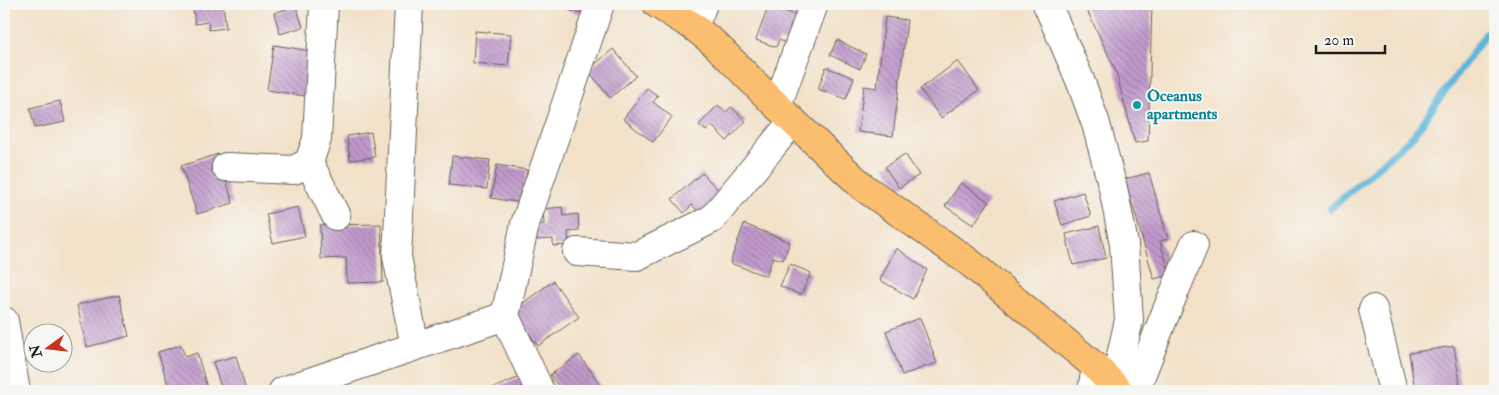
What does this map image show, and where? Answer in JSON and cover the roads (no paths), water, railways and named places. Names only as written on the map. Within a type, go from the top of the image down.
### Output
[{"type":"main road","points":[[657,4],[698,15],[716,45],[863,187],[969,262],[1111,386]]},
{"type":"street","points":[[324,4],[316,139],[309,162],[336,216]]},
{"type":"street","points":[[409,4],[397,257],[416,346]]},
{"type":"street","points":[[540,391],[505,316],[525,224],[600,4]]},
{"type":"street","points":[[577,252],[637,256],[712,220],[785,113],[814,4]]},
{"type":"street","points":[[1047,4],[1080,80],[1096,124],[1113,188],[1124,244],[1129,320],[1111,386]]},
{"type":"street","points":[[226,167],[294,170],[309,162]]},
{"type":"street","points":[[1111,386],[1164,317],[1194,245]]},
{"type":"street","points":[[1373,309],[1394,391]]},
{"type":"street","points":[[283,391],[505,316]]},
{"type":"street","points":[[4,321],[16,391]]},
{"type":"waterway","points":[[1330,209],[1413,136],[1495,21]]},
{"type":"place","name":"Oceanus apartments","points":[[1137,105]]}]
